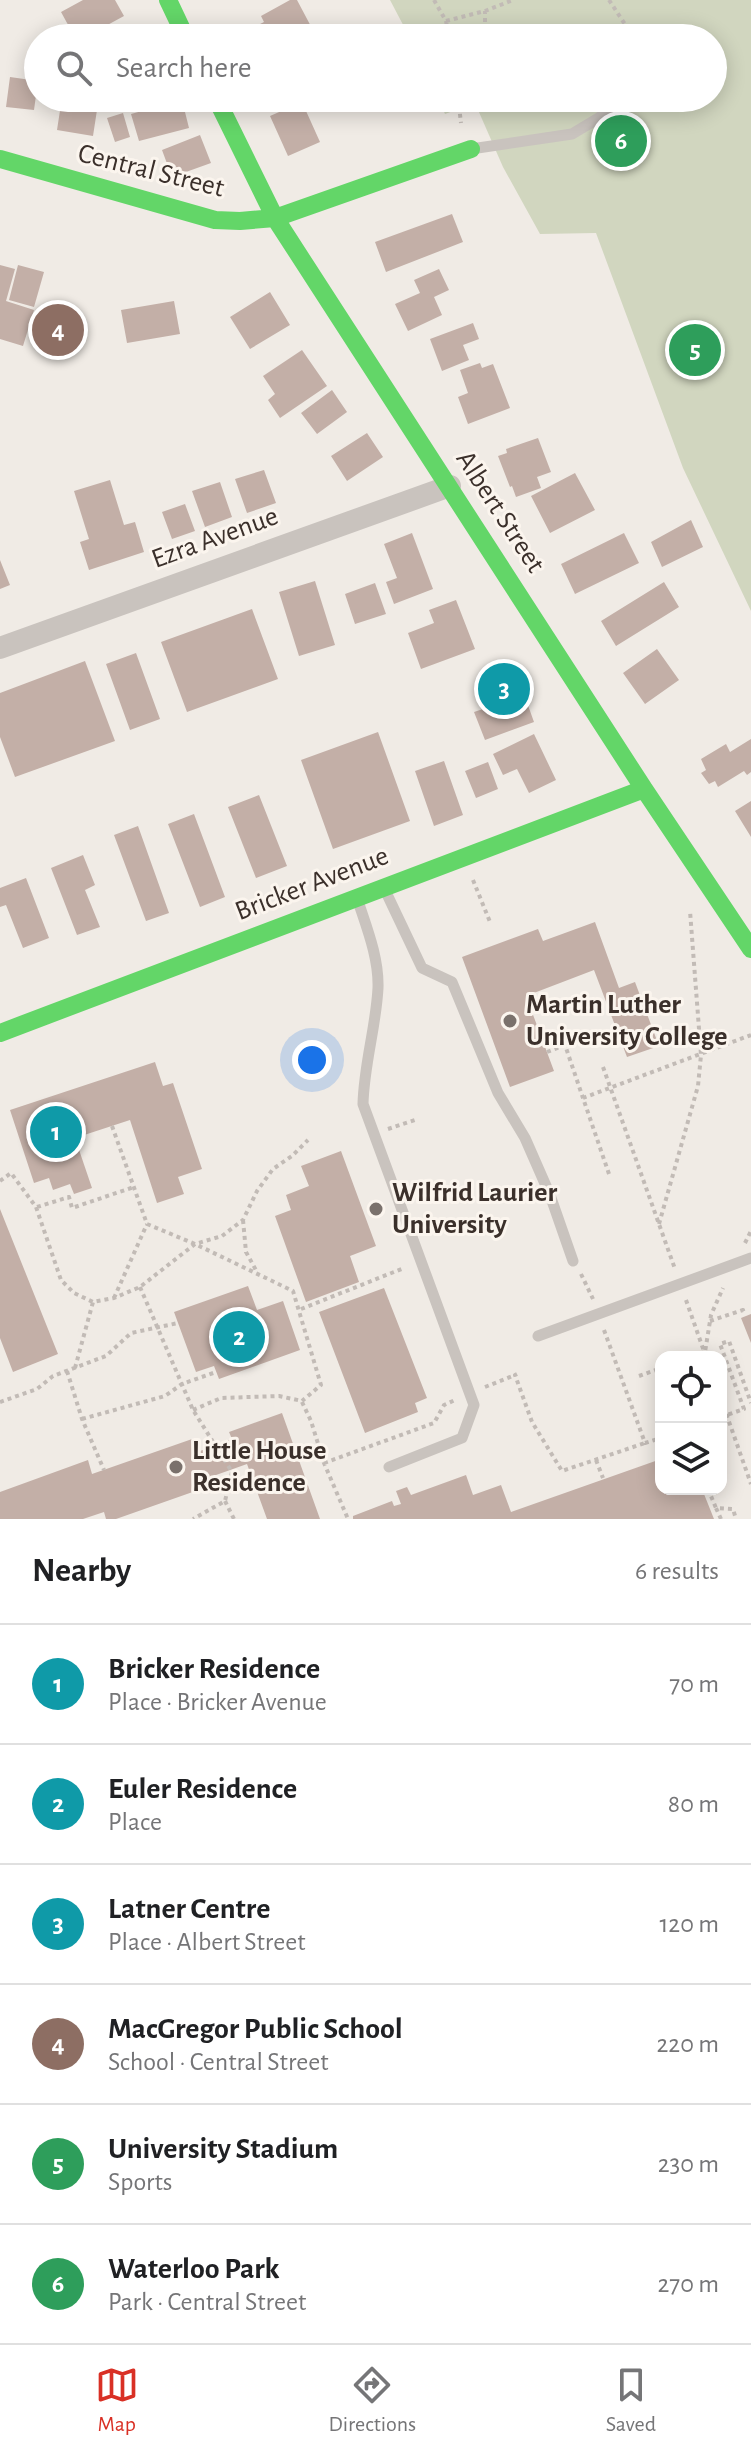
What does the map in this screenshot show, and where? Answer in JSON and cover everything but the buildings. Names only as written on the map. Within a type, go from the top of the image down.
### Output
[{"type":"street","points":[[168,0],[179,24]]},
{"type":"street","name":"Albert Street","points":[[223,112],[275,218],[751,949]]},
{"type":"street","name":"Central Street","points":[[0,159],[215,220],[240,221],[275,218],[471,149]]},
{"type":"street","name":"Ezra Avenue","points":[[0,648],[450,486]]},
{"type":"street","name":"Bricker Avenue","points":[[0,1033],[644,789]]},
{"type":"lane","points":[[471,149],[572,134],[609,112]]},
{"type":"lane","points":[[383,887],[422,968],[452,982],[498,1093],[525,1138],[550,1195],[573,1261]]},
{"type":"lane","points":[[357,897],[374,953],[378,985],[363,1075],[363,1104],[474,1405],[462,1438],[389,1467]]},
{"type":"lane","points":[[538,1336],[751,1258]]},
{"type":"path","points":[[434,0],[447,24]]},
{"type":"path","points":[[446,21],[513,0]]},
{"type":"path","points":[[612,0],[626,24]]},
{"type":"path","points":[[485,11],[485,24]]},
{"type":"path","points":[[473,880],[490,922]]},
{"type":"path","points":[[659,1224],[698,1086],[701,1055],[690,911]]},
{"type":"path","points":[[583,1098],[751,1035]]},
{"type":"path","points":[[547,1052],[565,1045],[609,1174]]},
{"type":"path","points":[[603,1067],[704,1351]]},
{"type":"path","points":[[374,1134],[415,1120]]},
{"type":"path","points":[[112,1126],[147,1224],[114,1298]]},
{"type":"path","points":[[0,1181],[11,1173],[36,1207],[61,1280],[74,1293],[93,1302],[114,1298],[140,1287],[195,1244],[222,1236],[243,1220],[257,1191],[273,1169],[308,1140]]},
{"type":"path","points":[[36,1207],[69,1197],[72,1208],[134,1187]]},
{"type":"path","points":[[243,1220],[246,1252],[258,1274]]},
{"type":"path","points":[[147,1224],[293,1291],[321,1385],[302,1401]]},
{"type":"path","points":[[300,1310],[421,1261]]},
{"type":"path","points":[[573,1261],[586,1281],[645,1443]]},
{"type":"path","points":[[706,1351],[710,1321],[726,1281]]},
{"type":"path","points":[[140,1287],[193,1410],[232,1472],[225,1501],[234,1519]]},
{"type":"path","points":[[75,1368],[93,1302]]},
{"type":"path","points":[[710,1321],[743,1310],[744,1314]]},
{"type":"path","points":[[0,1402],[37,1389],[53,1376],[106,1356],[131,1333],[178,1323]]},
{"type":"path","points":[[723,1351],[720,1344],[729,1341],[751,1403]]},
{"type":"path","points":[[727,1363],[744,1409],[727,1415]]},
{"type":"path","points":[[639,1376],[655,1370]]},
{"type":"path","points":[[67,1371],[82,1419],[104,1470]]},
{"type":"path","points":[[82,1419],[165,1396],[182,1384],[216,1372]]},
{"type":"path","points":[[324,1463],[434,1423],[444,1405],[516,1374],[532,1422],[562,1471],[655,1440]]},
{"type":"path","points":[[193,1410],[221,1398],[279,1396],[302,1401]]},
{"type":"path","points":[[302,1401],[348,1519]]},
{"type":"path","points":[[727,1423],[751,1484]]},
{"type":"path","points":[[596,1460],[603,1478]]},
{"type":"path","points":[[711,1495],[721,1519]]},
{"type":"path","points":[[193,1519],[225,1501]]},
{"type":"path","points":[[716,1508],[733,1509],[736,1519]]},
{"type":"green space","points":[[390,0],[751,0],[751,611],[683,468],[596,233],[540,234],[503,167],[479,112],[727,112],[727,24],[403,24]]},
{"type":"traffic: fast","points":[[168,0],[179,24]]},
{"type":"traffic: fast","points":[[223,112],[275,218],[751,949]]},
{"type":"traffic: fast","points":[[0,159],[215,220],[240,221],[275,218],[471,149]]},
{"type":"traffic: fast","points":[[0,1033],[644,789]]},
{"type":"place","name":"Waterloo Park","points":[[621,141]]},
{"type":"place","name":"MacGregor Public School","points":[[58,330]]},
{"type":"place","name":"University Stadium","points":[[695,350]]},
{"type":"place","name":"Latner Centre","points":[[504,689]]},
{"type":"place","name":"Martin Luther University College","points":[[510,1021]]},
{"type":"place","name":"Bricker Residence","points":[[56,1132]]},
{"type":"place","name":"Wilfrid Laurier University","points":[[376,1209]]},
{"type":"place","name":"Euler Residence","points":[[239,1337]]},
{"type":"place","name":"Little House Residence","points":[[176,1467]]}]
